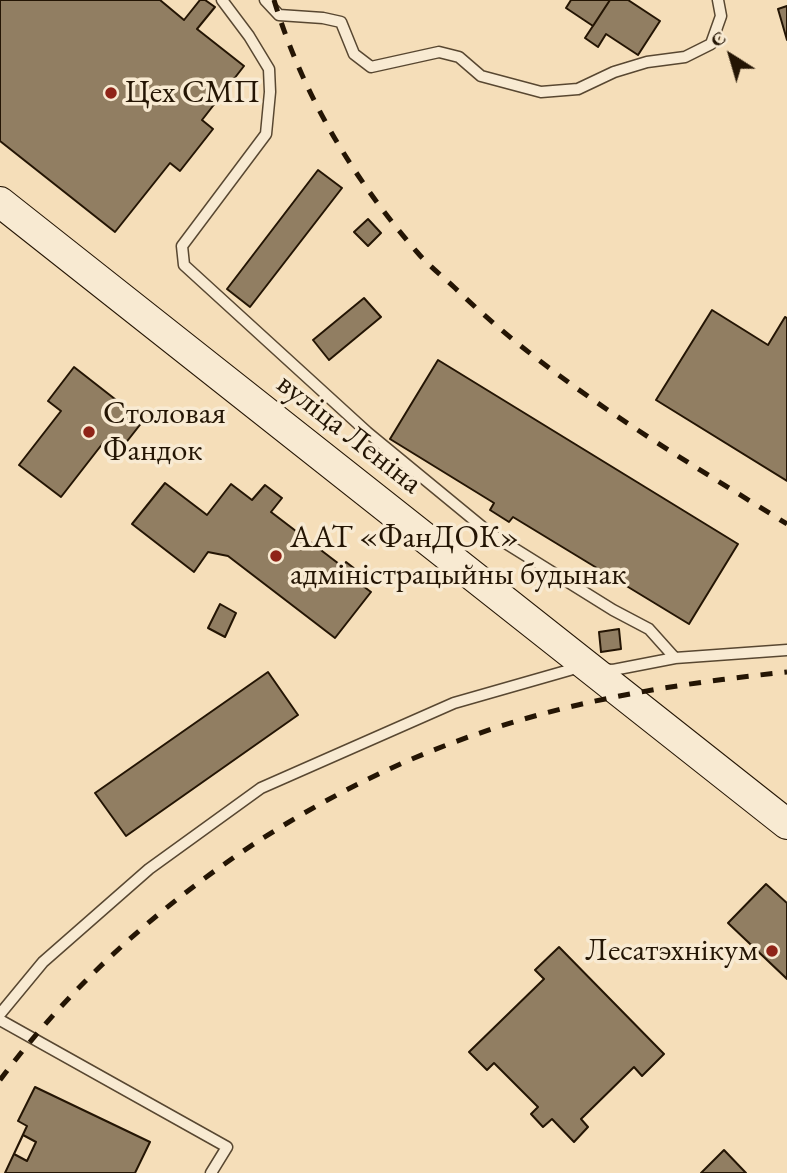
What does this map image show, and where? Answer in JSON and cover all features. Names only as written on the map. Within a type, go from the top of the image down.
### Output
[{"type":"main road","name":"вуліца Леніна","points":[[0,202],[787,824]]},
{"type":"lane","points":[[222,0],[269,69],[266,134],[182,246],[184,265],[366,432],[491,534],[613,610],[649,629],[675,659]]},
{"type":"lane","points":[[265,0],[279,15],[341,22],[354,54],[371,67],[439,52],[459,57],[481,76],[541,92],[578,89],[614,72],[647,62],[685,57],[711,44],[721,16],[718,0]]},
{"type":"lane","points":[[211,1173],[227,1147],[0,1017],[43,962],[149,869],[261,788],[454,703],[585,666],[613,670],[675,659],[787,650]]},
{"type":"building","name":"Цех СМП","points":[[0,0],[160,0],[184,20],[200,0],[205,0],[215,7],[197,29],[244,66],[202,120],[213,129],[180,171],[170,163],[115,232],[0,141]]},
{"type":"building","points":[[571,0],[610,0],[593,26],[566,8]]},
{"type":"building","points":[[610,0],[628,0],[660,21],[638,55],[606,34],[598,47],[585,38]]},
{"type":"building","points":[[787,6],[787,40],[778,9]]},
{"type":"building","points":[[318,170],[342,188],[250,307],[227,289]]},
{"type":"building","points":[[368,219],[381,233],[368,246],[354,232]]},
{"type":"building","points":[[364,298],[381,317],[329,360],[313,340]]},
{"type":"building","points":[[712,310],[768,345],[785,317],[787,318],[787,481],[656,400]]},
{"type":"building","points":[[438,360],[738,544],[689,624],[513,517],[509,522],[490,510],[494,503],[390,439]]},
{"type":"building","name":"Столовая Фандок","points":[[74,367],[143,421],[117,454],[103,443],[61,497],[19,465],[61,411],[48,401]]},
{"type":"building","points":[[165,483],[207,515],[231,484],[252,500],[265,485],[282,498],[271,512],[343,567],[346,562],[364,576],[359,583],[371,592],[335,638],[228,556],[208,552],[194,572],[132,524]]},
{"type":"building","points":[[220,604],[236,613],[225,637],[208,628]]},
{"type":"building","points":[[619,629],[621,649],[601,652],[599,632]]},
{"type":"building","points":[[268,672],[298,715],[126,836],[95,793]]},
{"type":"building","name":"Лесатэхнікум","points":[[766,884],[787,903],[787,979],[728,923]]},
{"type":"building","points":[[559,947],[664,1054],[642,1076],[634,1067],[581,1119],[588,1127],[574,1142],[552,1119],[543,1127],[531,1114],[538,1107],[494,1063],[487,1070],[469,1052],[544,979],[535,970]]},
{"type":"building","points":[[35,1087],[150,1142],[135,1173],[5,1173],[27,1126],[18,1121]]},
{"type":"building","points":[[23,1135],[36,1142],[27,1161],[14,1154]]},
{"type":"building","points":[[724,1150],[746,1173],[701,1173]]},
{"type":"railway","points":[[274,0],[299,68],[332,134],[372,195],[426,261],[532,355],[573,385],[657,443],[787,524]]},
{"type":"railway","points":[[0,1080],[46,1023],[98,969],[153,919],[213,872],[276,830],[341,793],[408,761],[477,734],[553,711],[669,687],[787,672]]},
{"type":"place","name":"Цех СМП","points":[[111,93]]},
{"type":"place","name":"Столовая Фандок","points":[[89,432]]},
{"type":"place","name":"ААТ «ФанДОК» адміністрацыйны будынак","points":[[276,556]]},
{"type":"place","name":"Лесатэхнікум","points":[[772,951]]}]
